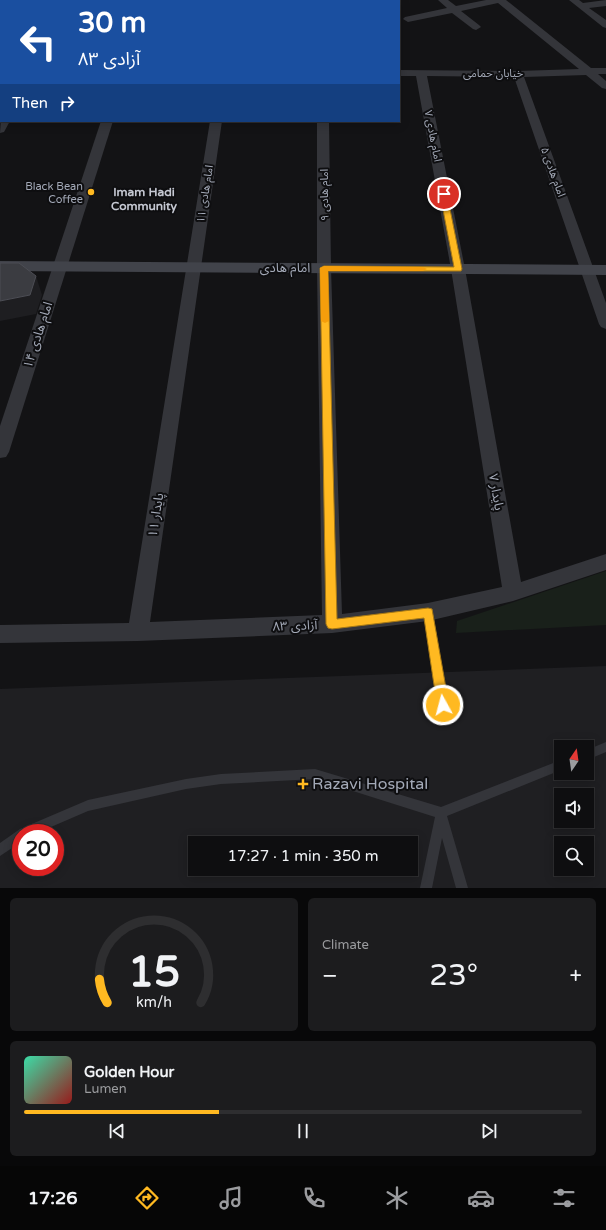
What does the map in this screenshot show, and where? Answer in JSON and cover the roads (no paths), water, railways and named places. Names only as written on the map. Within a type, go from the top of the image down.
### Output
[{"type":"main road","name":"امام هادی","points":[[0,266],[606,270]]},
{"type":"street","points":[[442,0],[476,27]]},
{"type":"street","points":[[408,19],[500,0],[606,86]]},
{"type":"street","points":[[573,0],[606,25]]},
{"type":"street","points":[[581,6],[606,3]]},
{"type":"street","name":"خیابان حمامی","points":[[400,73],[518,74],[606,71]]},
{"type":"street","name":"امام هادی ۷","points":[[421,74],[458,269],[479,392]]},
{"type":"street","name":"امام هادی ۵","points":[[518,74],[606,324]]},
{"type":"street","name":"امام هادی ۱۴","points":[[0,452],[107,122]]},
{"type":"street","name":"امام هادی ۱۱","points":[[174,398],[216,122]]},
{"type":"street","name":"امام هادی ۹","points":[[323,122],[324,268],[332,624]]},
{"type":"street","name":"پایدار ۷","points":[[479,392],[513,592]]},
{"type":"street","name":"پایدار ۱۱","points":[[138,632],[174,398]]},
{"type":"street","name":"آزادی ۸۳","points":[[0,634],[138,632],[332,624],[430,622],[513,592],[606,562]]},
{"type":"lane","points":[[430,622],[443,705]]},
{"type":"lane","points":[[594,752],[606,747]]},
{"type":"lane","points":[[45,824],[88,806],[186,784],[221,778],[315,774],[441,814],[554,768]]},
{"type":"lane","points":[[426,888],[441,814]]},
{"type":"lane","points":[[441,814],[462,888]]},
{"type":"lane","points":[[0,850],[12,841]]},
{"type":"place","name":"Black Bean Coffee","points":[[91,192]]},
{"type":"place","name":"Razavi Hospital","points":[[303,784]]},
{"type":"district","name":"Imam Hadi Community","points":[[144,199]]}]
